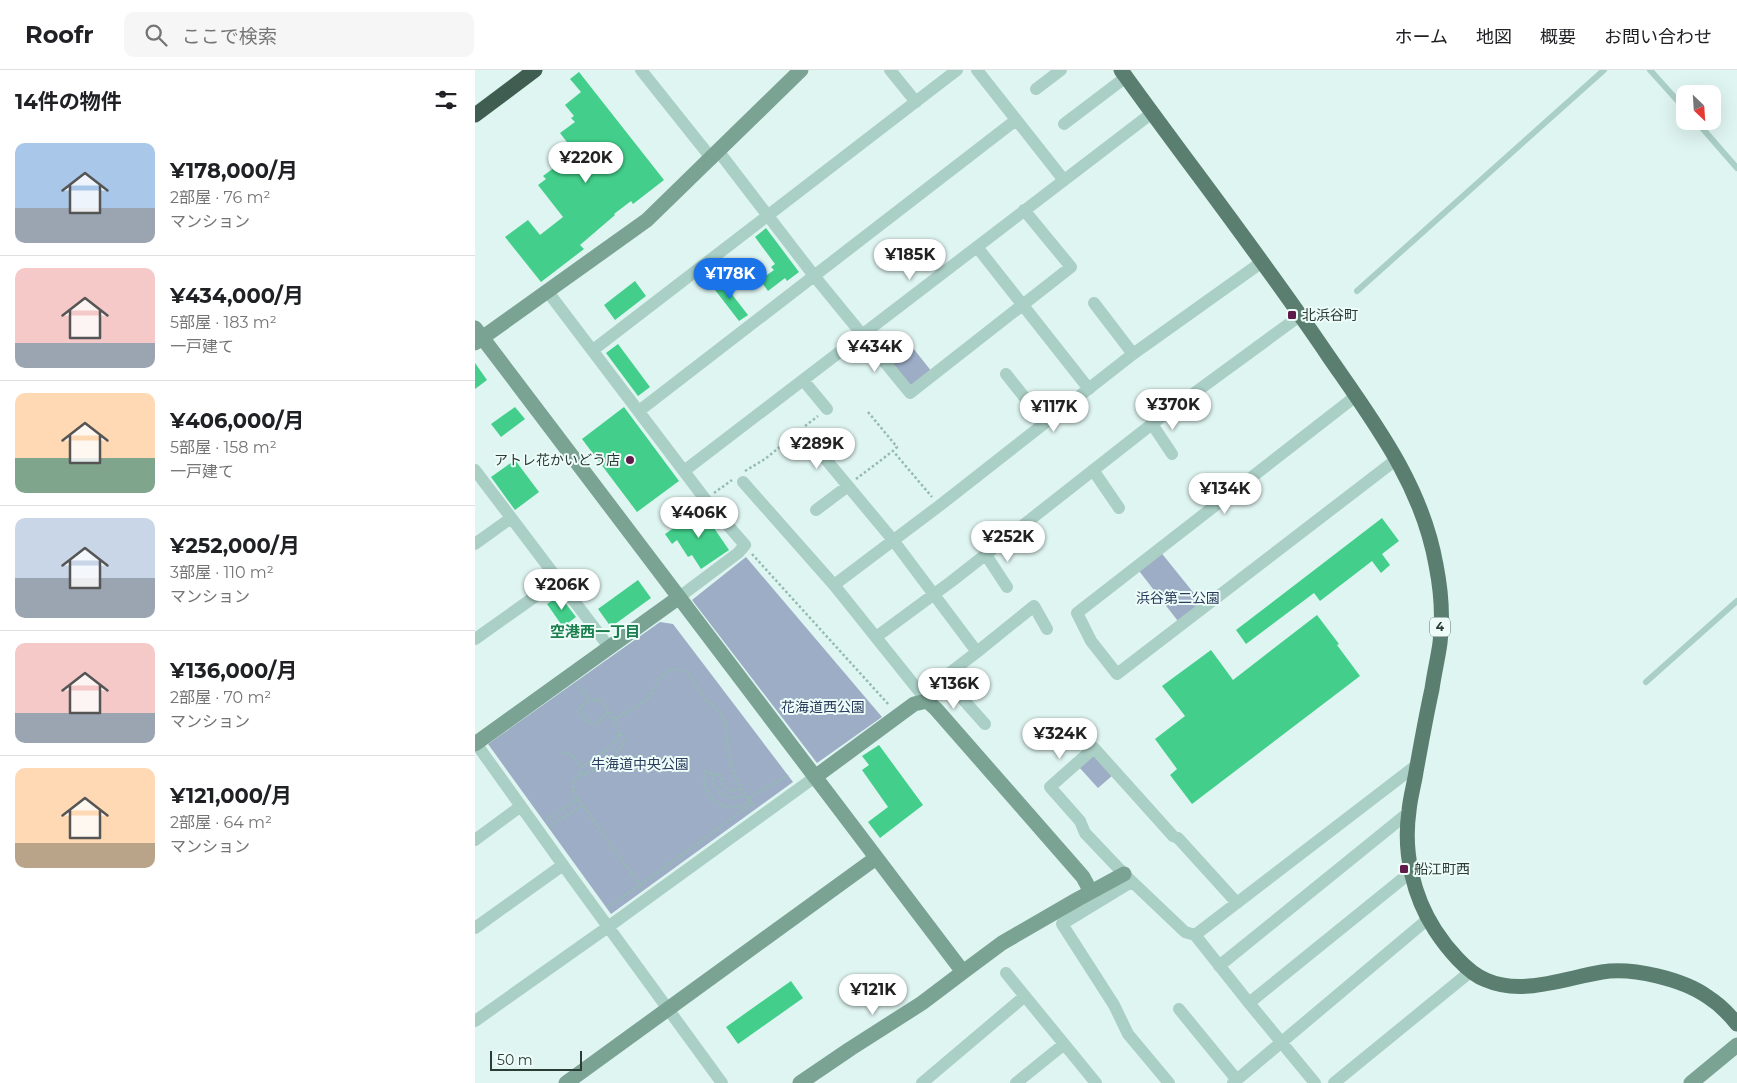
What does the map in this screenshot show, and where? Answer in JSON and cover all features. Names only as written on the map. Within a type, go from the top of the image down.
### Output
[{"type":"highway","points":[[475,115],[535,70]]},
{"type":"main road","name":"4","points":[[1124,74],[1301,316],[1397,459],[1415,493],[1428,530],[1437,565],[1441,604],[1440,644],[1408,813],[1408,843],[1415,890],[1437,934],[1470,972],[1485,980],[1507,986],[1533,986],[1606,971],[1628,971],[1693,988],[1709,997],[1731,1016],[1737,1024]]},
{"type":"street","points":[[641,70],[768,217],[910,393],[1071,267],[1024,210]]},
{"type":"street","points":[[801,70],[647,220],[547,292],[477,336],[963,972]]},
{"type":"street","points":[[890,70],[916,102]]},
{"type":"street","points":[[593,350],[957,70]]},
{"type":"street","points":[[977,70],[1063,179]]},
{"type":"street","points":[[1036,89],[1061,70]]},
{"type":"street","points":[[1064,124],[1124,74]]},
{"type":"street","points":[[684,472],[1063,179],[1152,113]]},
{"type":"street","points":[[639,411],[1016,120]]},
{"type":"street","points":[[977,247],[1089,389]]},
{"type":"street","points":[[834,585],[939,506],[1133,354],[1262,262]]},
{"type":"street","points":[[547,292],[705,499],[745,545],[738,553],[678,598],[475,743],[722,1083]]},
{"type":"street","points":[[1094,304],[1133,354]]},
{"type":"street","points":[[876,637],[986,555],[1152,424],[1301,316]]},
{"type":"street","points":[[1005,374],[1045,422]]},
{"type":"street","points":[[803,380],[827,409]]},
{"type":"street","points":[[1356,396],[1077,613],[1091,641],[1117,674],[1397,459]]},
{"type":"street","points":[[1152,424],[1172,454]]},
{"type":"street","points":[[808,438],[893,540],[977,652]]},
{"type":"street","points":[[475,470],[557,581],[609,647]]},
{"type":"street","points":[[1093,470],[1119,508]]},
{"type":"street","points":[[742,476],[834,585],[924,698],[936,709],[1083,877],[1091,892]]},
{"type":"street","points":[[816,510],[848,486]]},
{"type":"street","points":[[475,544],[511,518]]},
{"type":"street","points":[[986,555],[1007,587]]},
{"type":"street","points":[[475,639],[557,581]]},
{"type":"street","points":[[475,1021],[924,698],[944,678],[1034,606],[1047,629]]},
{"type":"street","points":[[944,678],[985,724]]},
{"type":"street","points":[[1237,903],[1178,838],[1173,836],[1094,748],[1050,788],[1081,821],[1085,833],[1127,878],[1185,932],[1195,935],[1315,1083]]},
{"type":"street","points":[[1195,935],[1418,764]]},
{"type":"street","points":[[475,840],[521,806]]},
{"type":"street","points":[[1219,966],[1408,813]]},
{"type":"street","points":[[567,1083],[877,858]]},
{"type":"street","points":[[475,928],[563,865]]},
{"type":"street","points":[[1249,1003],[1411,872]]},
{"type":"street","points":[[800,1083],[850,1048],[922,1003],[1002,943],[1091,892],[1127,878]]},
{"type":"street","points":[[1127,878],[1062,924],[1114,1006],[1128,1034],[1169,1083]]},
{"type":"street","points":[[1179,1008],[1235,1081],[1428,919]]},
{"type":"street","points":[[1006,972],[1096,1083]]},
{"type":"street","points":[[1334,1083],[1470,972]]},
{"type":"street","points":[[922,1083],[1025,996]]},
{"type":"street","points":[[1016,1083],[1063,1044]]},
{"type":"street","points":[[1691,1083],[1737,1045]]},
{"type":"lane","points":[[1357,291],[1604,70]]},
{"type":"lane","points":[[1650,70],[1676,99]]},
{"type":"lane","points":[[1704,130],[1737,168]]},
{"type":"lane","points":[[1646,682],[1737,601]]},
{"type":"path","points":[[705,499],[742,476],[827,409]]},
{"type":"path","points":[[848,486],[897,447],[868,412]]},
{"type":"path","points":[[893,451],[939,506]]},
{"type":"path","points":[[745,545],[899,716]]},
{"type":"path","points":[[614,719],[647,699],[661,675],[671,670],[679,670],[689,675],[695,681],[706,700],[724,718],[728,731],[731,768],[745,795],[757,808]]},
{"type":"path","points":[[575,682],[589,700]]},
{"type":"path","points":[[581,773],[585,775],[618,752],[624,739],[615,726],[614,719],[601,700],[589,700],[581,706],[579,711],[589,723],[593,724],[601,721],[609,712]]},
{"type":"path","points":[[581,767],[615,742],[620,734]]},
{"type":"path","points":[[561,752],[573,756],[581,767],[581,773],[573,782],[572,787],[578,799],[643,890]]},
{"type":"path","points":[[741,788],[728,790],[724,787],[721,776],[705,771],[704,779],[711,798],[726,807],[744,805],[789,775]]},
{"type":"path","points":[[713,773],[712,777],[715,787],[723,796],[737,798],[745,795]]},
{"type":"path","points":[[544,821],[578,799]]},
{"type":"path","points":[[606,908],[639,886],[750,801]]},
{"type":"path","points":[[548,827],[583,805]]},
{"type":"path","points":[[559,811],[564,817]]},
{"type":"green space","points":[[913,348],[932,372],[911,389],[891,365]]},
{"type":"green space","name":"浜谷第二公園","points":[[1159,550],[1205,607],[1181,625],[1136,567]]},
{"type":"green space","name":"花海道西公園","points":[[746,557],[882,717],[817,763],[692,600]]},
{"type":"green space","name":"牛海道中央公園","points":[[660,622],[673,624],[793,782],[611,914],[488,744]]},
{"type":"green space","points":[[1093,753],[1113,775],[1098,788],[1078,766]]},
{"type":"building","points":[[579,72],[664,180],[633,204],[631,201],[614,214],[580,245],[584,249],[541,282],[505,237],[528,220],[540,235],[563,217],[538,185],[546,179],[543,176],[559,164],[561,167],[576,154],[560,133],[575,122],[571,118],[574,116],[565,105],[581,92],[570,79]]},
{"type":"building","points":[[766,228],[799,272],[787,281],[785,278],[768,291],[760,280],[774,270],[771,267],[775,264],[755,237]]},
{"type":"building","points":[[720,279],[748,315],[739,321],[712,286]]},
{"type":"building","points":[[635,281],[646,296],[615,320],[604,305]]},
{"type":"building","points":[[618,344],[650,387],[638,396],[606,353]]},
{"type":"building","points":[[475,363],[487,380],[475,389]]},
{"type":"building","points":[[515,407],[525,419],[501,437],[491,424]]},
{"type":"building","name":"アトレ花かいどう店","points":[[624,407],[679,481],[637,512],[582,439]]},
{"type":"building","points":[[515,460],[539,492],[515,510],[491,477]]},
{"type":"building","points":[[701,509],[729,550],[701,569],[692,555],[688,557],[677,540],[672,544],[665,534]]},
{"type":"building","points":[[1382,518],[1399,541],[1382,554],[1390,565],[1381,573],[1372,561],[1320,601],[1314,593],[1246,644],[1236,630]]},
{"type":"building","points":[[638,580],[651,598],[611,627],[598,609]]},
{"type":"building","points":[[560,596],[576,617],[563,627],[547,604]]},
{"type":"building","points":[[1317,615],[1360,676],[1192,804],[1170,775],[1177,769],[1155,739],[1185,716],[1162,686],[1211,650],[1233,680]]},
{"type":"building","points":[[879,745],[923,805],[880,838],[868,822],[888,807],[862,770],[869,765],[862,756]]},
{"type":"building","points":[[791,981],[803,998],[738,1044],[726,1027]]},
{"type":"place","name":"北浜谷町","points":[[1292,315]]},
{"type":"place","name":"アトレ花かいどう店","points":[[630,460]]},
{"type":"place","name":"船江町西","points":[[1404,869]]},
{"type":"district","name":"空港西一丁目","points":[[595,632]]}]
